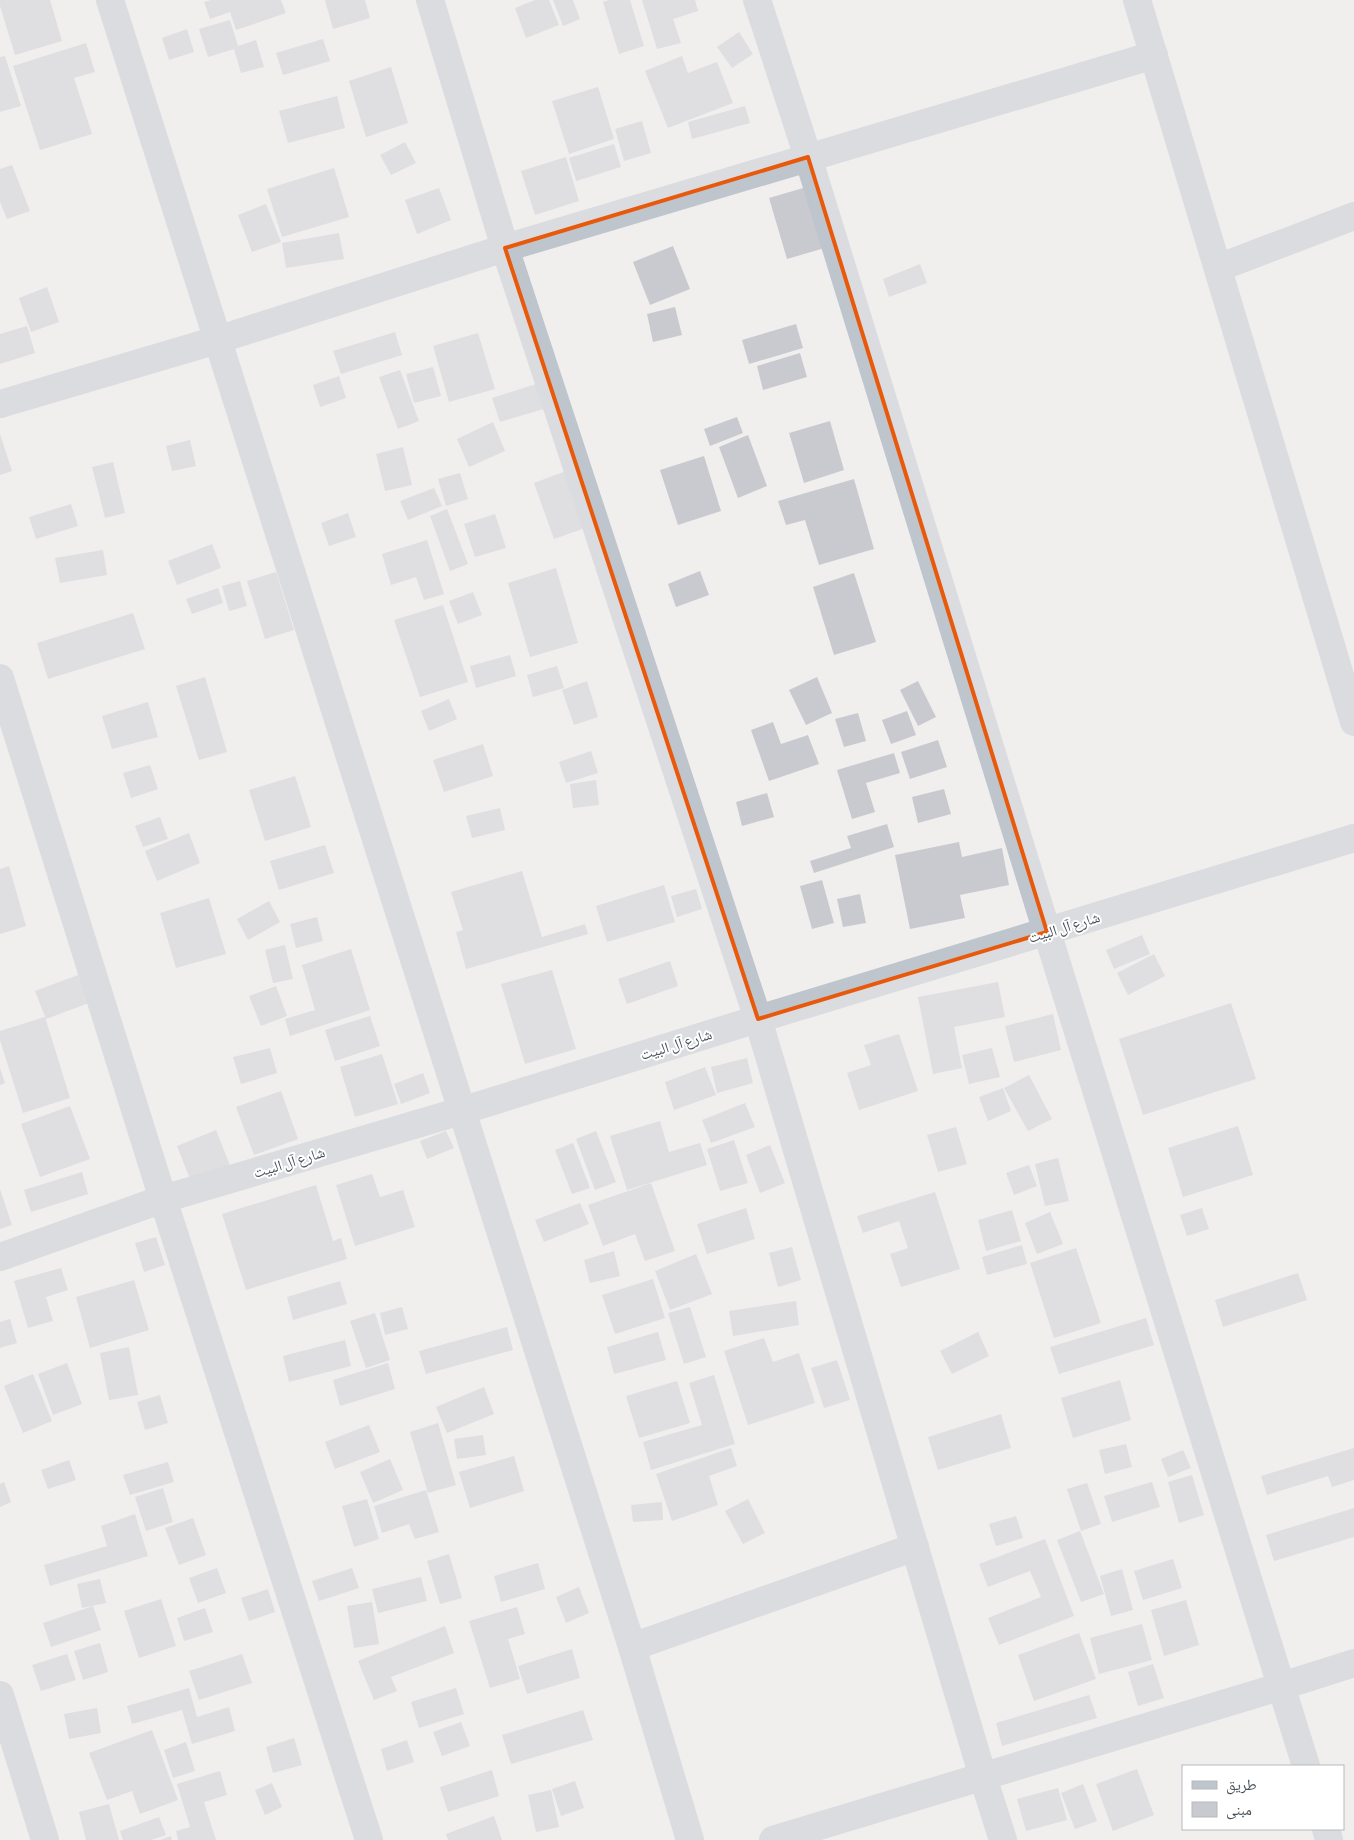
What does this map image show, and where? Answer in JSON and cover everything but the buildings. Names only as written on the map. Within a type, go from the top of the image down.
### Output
[{"type":"street","points":[[110,0],[632,1647],[690,1840]]},
{"type":"street","points":[[430,0],[505,248],[758,1018],[914,1547],[1003,1840]]},
{"type":"street","points":[[757,0],[808,157],[1046,932],[1306,1765]]},
{"type":"street","points":[[1137,0],[1354,722]]},
{"type":"street","points":[[0,404],[217,340],[505,248],[1154,55]]},
{"type":"street","points":[[1218,268],[1354,216]]},
{"type":"street","points":[[0,678],[164,1200],[369,1840]]},
{"type":"street","name":"شارع آل البيت","points":[[0,1257],[164,1200],[1354,838]]},
{"type":"street","points":[[632,1647],[914,1547]]},
{"type":"street","points":[[773,1840],[1354,1663]]},
{"type":"street","points":[[0,1695],[45,1840]]},
{"type":"highlighted area","points":[[808,157],[1047,932],[758,1019],[505,248]]}]
